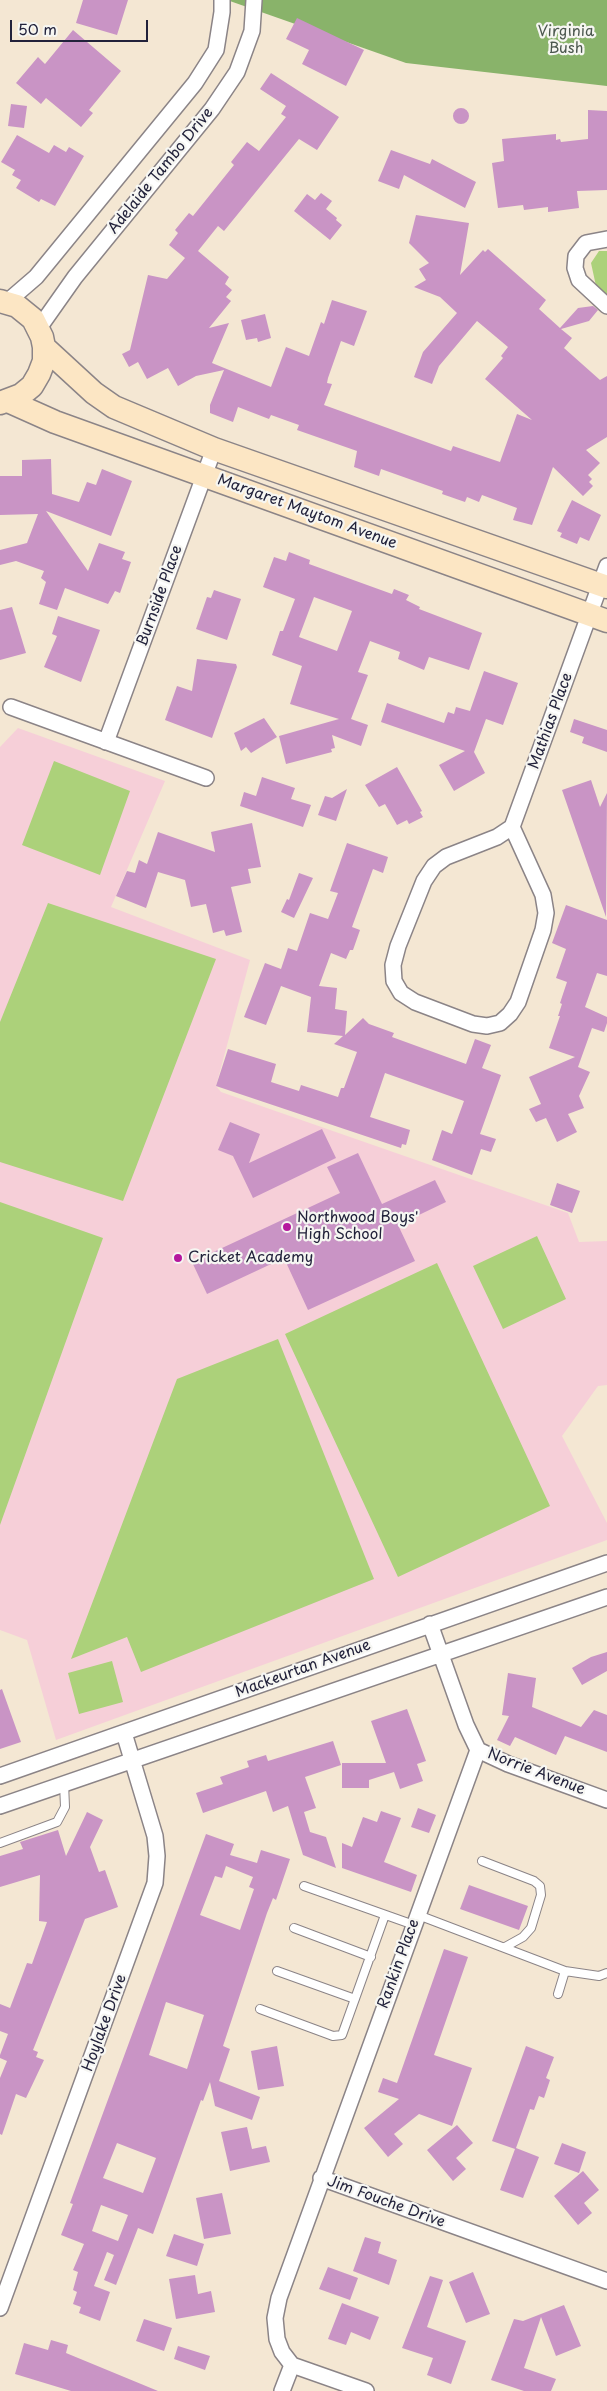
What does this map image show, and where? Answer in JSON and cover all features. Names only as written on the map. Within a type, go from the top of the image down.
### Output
[{"type":"street","name":"Adelaide Tambo Drive","points":[[3,302],[36,278],[195,83],[216,50],[222,0]]},
{"type":"street","name":"Adelaide Tambo Drive","points":[[42,337],[69,284],[212,109],[237,72],[252,31],[254,0]]},
{"type":"street","points":[[607,239],[586,243],[576,256],[575,268],[579,280],[607,306]]},
{"type":"street","name":"Margaret Maytom Avenue","points":[[3,302],[26,312],[42,337],[87,387],[114,407],[214,449],[605,579]]},
{"type":"street","points":[[4,402],[21,395],[32,386],[44,361],[42,337]]},
{"type":"street","name":"Margaret Maytom Avenue","points":[[4,402],[598,618]]},
{"type":"street","name":"Burnside Place","points":[[106,742],[214,449]]},
{"type":"street","name":"Mathias Place","points":[[512,827],[598,618],[605,579]]},
{"type":"street","points":[[11,707],[206,778]]},
{"type":"street","points":[[512,827],[543,895],[546,913],[543,930],[518,1002],[510,1014],[500,1023],[487,1026],[473,1024],[415,1002],[401,994],[394,981],[393,965],[424,881],[434,866],[446,857],[497,837],[512,827]]},
{"type":"street","name":"Mackeurtan Avenue","points":[[0,1776],[607,1563]]},
{"type":"street","name":"Mackeurtan Avenue","points":[[0,1806],[133,1758],[607,1597]]},
{"type":"street","name":"Norrie Avenue","points":[[430,1624],[466,1725],[478,1750],[508,1764],[607,1800]]},
{"type":"street","name":"Hoylake Drive","points":[[0,2308],[156,1883],[156,1836],[124,1733]]},
{"type":"street","name":"Rankin Place","points":[[321,2178],[478,1750]]},
{"type":"street","name":"Jim Fouche Drive","points":[[292,2365],[282,2352],[275,2318],[279,2298],[321,2178],[607,2281]]},
{"type":"street","points":[[282,2391],[292,2365],[366,2391]]},
{"type":"lane","points":[[0,1843],[57,1822],[65,1807],[64,1783]]},
{"type":"lane","points":[[482,1861],[534,1881],[540,1886],[541,1895],[531,1928],[523,1937],[505,1947]]},
{"type":"lane","points":[[304,1886],[385,1915],[416,1920],[505,1947],[565,1971],[600,1976],[607,1973]]},
{"type":"lane","points":[[260,2009],[338,2036],[342,2035],[385,1915]]},
{"type":"lane","points":[[294,1928],[371,1957]]},
{"type":"lane","points":[[277,1971],[355,1998]]},
{"type":"lane","points":[[558,1994],[565,1971]]},
{"type":"shaded area","name":"Northwood Boys' High School","points":[[18,728],[165,781],[111,907],[250,960],[216,1086],[221,1092],[568,1213],[579,1242],[607,1241],[607,1385],[598,1386],[562,1436],[607,1523],[607,1540],[56,1740],[27,1640],[0,1630],[0,747]]},
{"type":"green space","name":"Virginia Bush","points":[[227,0],[607,0],[607,86],[406,63]]},
{"type":"green space","points":[[599,251],[607,251],[607,296],[596,286],[591,263]]},
{"type":"green space","points":[[54,761],[130,791],[100,875],[22,845]]},
{"type":"green space","points":[[48,903],[216,959],[123,1201],[0,1162],[0,1022]]},
{"type":"green space","points":[[0,1202],[103,1238],[0,1525]]},
{"type":"green space","points":[[537,1236],[566,1299],[503,1329],[473,1266]]},
{"type":"green space","points":[[437,1263],[550,1506],[398,1577],[285,1334]]},
{"type":"green space","points":[[278,1339],[374,1579],[141,1672],[127,1637],[71,1659],[177,1379]]},
{"type":"green space","points":[[112,1661],[123,1702],[79,1714],[68,1673]]},
{"type":"building","points":[[83,0],[128,0],[117,35],[76,23]]},
{"type":"building","points":[[297,18],[364,50],[346,86],[302,64],[309,50],[286,39]]},
{"type":"building","points":[[73,30],[121,71],[89,110],[93,113],[81,127],[46,98],[41,104],[16,83],[38,57],[45,64]]},
{"type":"building","points":[[271,73],[339,117],[317,150],[299,139],[224,231],[218,226],[198,251],[229,277],[225,284],[232,290],[226,297],[231,301],[209,328],[229,323],[212,363],[271,387],[286,347],[309,356],[321,322],[324,324],[332,300],[367,311],[354,346],[341,341],[328,378],[327,383],[332,384],[324,405],[451,451],[453,446],[500,462],[517,414],[532,420],[485,379],[503,358],[501,356],[508,347],[477,321],[439,366],[432,384],[414,377],[423,352],[457,313],[440,297],[414,287],[426,280],[419,269],[429,263],[409,243],[416,215],[469,223],[460,275],[483,250],[485,252],[488,249],[546,300],[539,309],[560,328],[578,308],[593,306],[598,310],[589,321],[561,329],[572,338],[564,348],[600,380],[607,376],[607,437],[586,450],[600,463],[588,475],[592,479],[589,482],[593,486],[583,496],[553,467],[532,525],[513,520],[517,508],[482,495],[479,502],[467,497],[465,502],[442,494],[443,491],[381,469],[379,476],[354,467],[357,451],[297,430],[299,425],[271,415],[269,419],[238,407],[233,422],[210,413],[210,405],[224,370],[196,376],[178,386],[168,368],[147,379],[138,362],[129,367],[122,354],[130,350],[148,275],[167,279],[185,258],[169,245],[178,233],[175,230],[189,213],[193,216],[234,165],[231,162],[247,142],[259,151],[286,117],[281,114],[286,106],[260,89]]},
{"type":"building","points":[[11,104],[27,106],[24,128],[8,126]]},
{"type":"building","points":[[461,108],[469,116],[461,124],[453,116]]},
{"type":"building","points":[[588,110],[607,111],[607,190],[577,191],[579,208],[548,212],[548,207],[524,210],[523,205],[498,208],[492,163],[504,161],[502,139],[556,134],[556,140],[560,139],[561,142],[588,139]]},
{"type":"building","points":[[17,135],[49,153],[54,145],[66,152],[69,147],[84,156],[55,206],[41,199],[39,202],[16,188],[21,180],[12,175],[15,170],[1,162]]},
{"type":"building","points":[[391,150],[430,164],[432,159],[476,182],[465,208],[404,175],[399,189],[378,181]]},
{"type":"building","points":[[321,193],[332,201],[326,209],[342,225],[330,240],[294,211],[307,194],[315,200]]},
{"type":"building","points":[[265,314],[271,338],[258,342],[257,338],[246,340],[241,320]]},
{"type":"building","points":[[51,459],[52,494],[79,502],[87,482],[96,485],[102,469],[132,481],[111,536],[46,511],[88,571],[99,543],[125,552],[122,559],[131,562],[120,593],[115,591],[108,604],[65,588],[57,610],[39,604],[46,582],[41,578],[44,571],[16,561],[0,565],[0,550],[27,543],[38,514],[0,515],[0,476],[22,476],[22,460]]},
{"type":"building","points":[[572,500],[601,515],[589,541],[580,537],[577,544],[560,537],[562,533],[557,531]]},
{"type":"building","points":[[289,552],[310,560],[309,564],[392,594],[394,589],[409,595],[406,600],[420,607],[419,609],[482,633],[469,670],[429,657],[424,670],[398,659],[400,652],[370,641],[358,672],[368,675],[351,719],[368,725],[361,746],[332,735],[335,748],[331,749],[332,752],[286,764],[279,736],[339,719],[290,704],[302,666],[272,655],[280,631],[283,631],[295,599],[263,587],[274,557],[286,561]],"holes":[[[314,597],[352,611],[337,651],[299,637]]]},
{"type":"building","points":[[214,590],[241,599],[227,640],[196,629],[207,597],[211,598]]},
{"type":"building","points":[[12,607],[26,653],[0,660],[0,610]]},
{"type":"building","points":[[58,616],[100,630],[81,682],[44,667],[57,636],[52,634]]},
{"type":"building","points":[[197,659],[236,664],[237,667],[212,738],[165,720],[177,686],[192,691]]},
{"type":"building","points":[[484,671],[518,683],[503,725],[486,719],[474,752],[485,773],[454,791],[439,765],[465,751],[381,722],[387,703],[444,723],[448,712],[454,714],[456,707],[470,711]]},
{"type":"building","points":[[264,718],[277,737],[251,753],[246,747],[241,751],[234,733]]},
{"type":"building","points":[[574,719],[607,730],[607,752],[582,743],[584,737],[570,732]]},
{"type":"building","points":[[397,767],[422,811],[420,812],[423,817],[409,824],[407,820],[397,825],[385,804],[379,807],[365,785]]},
{"type":"building","points":[[262,777],[295,788],[291,799],[311,805],[303,827],[240,806],[244,792],[256,796]]},
{"type":"building","points":[[591,780],[600,807],[607,793],[606,917],[562,790]]},
{"type":"building","points":[[347,789],[336,821],[318,815],[325,796],[332,798]]},
{"type":"building","points":[[252,823],[261,867],[248,869],[251,883],[231,887],[242,932],[226,936],[224,930],[213,933],[206,904],[191,907],[185,880],[158,872],[146,908],[116,896],[127,871],[135,873],[139,860],[147,864],[158,832],[215,852],[211,832]]},
{"type":"building","points":[[347,843],[388,857],[383,873],[373,869],[352,927],[360,930],[353,950],[350,950],[346,959],[331,953],[319,986],[337,988],[335,1009],[347,1011],[345,1035],[363,1018],[369,1024],[394,1033],[392,1037],[466,1064],[475,1039],[491,1045],[482,1068],[501,1075],[480,1134],[496,1139],[491,1152],[481,1149],[472,1175],[432,1160],[442,1130],[452,1134],[464,1101],[385,1073],[370,1117],[410,1130],[406,1145],[402,1144],[401,1148],[216,1086],[228,1049],[276,1064],[271,1082],[299,1091],[301,1085],[338,1097],[341,1088],[344,1088],[357,1052],[334,1044],[343,1036],[307,1032],[311,997],[281,986],[266,1025],[244,1017],[265,963],[281,969],[288,948],[297,951],[310,913],[328,919],[338,893],[330,891]]},
{"type":"building","points":[[299,873],[313,878],[294,918],[281,912],[287,899],[289,900]]},
{"type":"building","points":[[566,905],[607,920],[607,976],[597,973],[585,1007],[607,1017],[607,1023],[604,1032],[592,1028],[578,1067],[590,1072],[579,1096],[584,1108],[568,1114],[577,1132],[557,1142],[546,1118],[536,1122],[529,1109],[541,1104],[529,1077],[575,1057],[549,1048],[560,1016],[558,1016],[562,1004],[560,1003],[567,982],[556,978],[566,949],[552,943]]},
{"type":"building","points":[[230,1122],[260,1134],[249,1163],[322,1129],[336,1158],[253,1198],[233,1156],[218,1150]]},
{"type":"building","points":[[358,1153],[382,1204],[435,1180],[446,1202],[398,1225],[415,1261],[308,1310],[284,1258],[207,1294],[192,1262],[340,1193],[327,1167]]},
{"type":"building","points":[[557,1183],[580,1191],[572,1213],[550,1205]]},
{"type":"building","points":[[607,1652],[607,1671],[582,1685],[572,1668],[591,1657]]},
{"type":"building","points":[[508,1673],[536,1678],[532,1707],[581,1727],[594,1710],[607,1715],[607,1752],[565,1736],[556,1755],[515,1737],[510,1746],[497,1740],[509,1716],[502,1715]]},
{"type":"building","points":[[2,1689],[21,1742],[0,1749],[0,1690]]},
{"type":"building","points":[[407,1709],[426,1761],[417,1764],[423,1781],[400,1789],[394,1772],[369,1780],[369,1788],[342,1788],[342,1763],[386,1763],[371,1721]]},
{"type":"building","points":[[333,1741],[341,1765],[305,1777],[316,1808],[304,1812],[310,1832],[326,1837],[336,1868],[303,1855],[288,1806],[273,1812],[266,1791],[203,1813],[196,1793],[223,1784],[220,1777],[249,1767],[247,1761],[266,1755],[268,1761]]},
{"type":"building","points":[[418,1808],[436,1815],[429,1833],[411,1827]]},
{"type":"building","points":[[381,1811],[401,1818],[384,1862],[417,1875],[411,1892],[342,1868],[342,1843],[352,1847],[363,1817],[377,1822]]},
{"type":"building","points":[[87,1812],[103,1820],[90,1847],[99,1872],[105,1870],[118,1907],[85,1919],[33,2050],[38,2052],[36,2057],[44,2060],[26,2098],[16,2094],[2,2135],[0,2134],[0,2078],[7,2061],[0,2058],[0,2055],[8,2034],[0,2031],[0,2004],[10,2008],[27,1963],[32,1964],[47,1922],[39,1921],[40,1875],[0,1887],[0,1856],[23,1849],[20,1842],[58,1830],[66,1856]]},
{"type":"building","points":[[206,1834],[234,1844],[230,1855],[257,1863],[261,1850],[290,1859],[276,1900],[273,1898],[267,1913],[223,2046],[230,2049],[219,2081],[260,2097],[252,2120],[215,2106],[210,2082],[203,2101],[201,2100],[153,2234],[138,2228],[116,2285],[104,2280],[114,2255],[107,2252],[94,2286],[110,2292],[100,2321],[79,2313],[81,2307],[73,2304],[77,2292],[73,2290],[78,2272],[73,2270],[84,2244],[61,2235],[73,2204],[70,2203]],"holes":[[[226,1866],[253,1877],[249,1887],[254,1889],[240,1930],[200,1915],[215,1876],[222,1878]],[[166,2002],[204,2015],[187,2069],[149,2055]],[[117,2143],[156,2158],[143,2193],[103,2178]],[[101,2205],[128,2215],[118,2241],[92,2231]]]},
{"type":"building","points":[[469,1885],[528,1906],[519,1930],[460,1909]]},
{"type":"building","points":[[444,1949],[468,1957],[434,2055],[472,2068],[452,2126],[419,2114],[394,2134],[403,2144],[388,2157],[364,2128],[399,2099],[378,2092],[383,2078],[397,2083]]},
{"type":"building","points":[[277,2046],[284,2086],[258,2090],[251,2051]]},
{"type":"building","points":[[526,2046],[554,2057],[546,2078],[550,2080],[544,2098],[539,2096],[534,2110],[530,2109],[516,2148],[539,2157],[523,2198],[500,2190],[515,2149],[492,2141]]},
{"type":"building","points":[[457,2125],[473,2143],[456,2158],[466,2169],[453,2181],[427,2150]]},
{"type":"building","points":[[247,2127],[252,2149],[266,2146],[270,2162],[230,2171],[221,2132]]},
{"type":"building","points":[[562,2143],[586,2152],[579,2173],[554,2164]]},
{"type":"building","points":[[583,2171],[599,2190],[584,2203],[592,2213],[578,2225],[554,2196]]},
{"type":"building","points":[[222,2193],[231,2234],[204,2239],[196,2198]]},
{"type":"building","points":[[174,2234],[204,2244],[197,2266],[166,2256]]},
{"type":"building","points":[[365,2237],[381,2242],[378,2253],[397,2260],[389,2285],[353,2271]]},
{"type":"building","points":[[328,2267],[358,2278],[350,2300],[319,2289]]},
{"type":"building","points":[[473,2272],[490,2314],[466,2323],[449,2282]]},
{"type":"building","points":[[195,2275],[198,2294],[211,2291],[215,2312],[176,2319],[169,2279]]},
{"type":"building","points":[[430,2276],[443,2280],[427,2327],[466,2341],[451,2384],[427,2375],[433,2358],[402,2348]]},
{"type":"building","points":[[342,2303],[379,2317],[370,2340],[351,2332],[346,2345],[328,2339]]},
{"type":"building","points":[[564,2305],[581,2346],[556,2356],[541,2317],[524,2368],[556,2379],[551,2391],[524,2391],[491,2380],[514,2319],[523,2321]]},
{"type":"building","points":[[144,2319],[172,2328],[164,2351],[136,2341]]},
{"type":"building","points":[[51,2340],[68,2345],[66,2353],[158,2391],[71,2391],[15,2374],[24,2343],[48,2350]]},
{"type":"building","points":[[178,2346],[210,2356],[205,2370],[174,2359]]},
{"type":"place","name":"Northwood Boys' High School","points":[[287,1227]]},
{"type":"place","name":"Cricket Academy","points":[[178,1258]]}]
